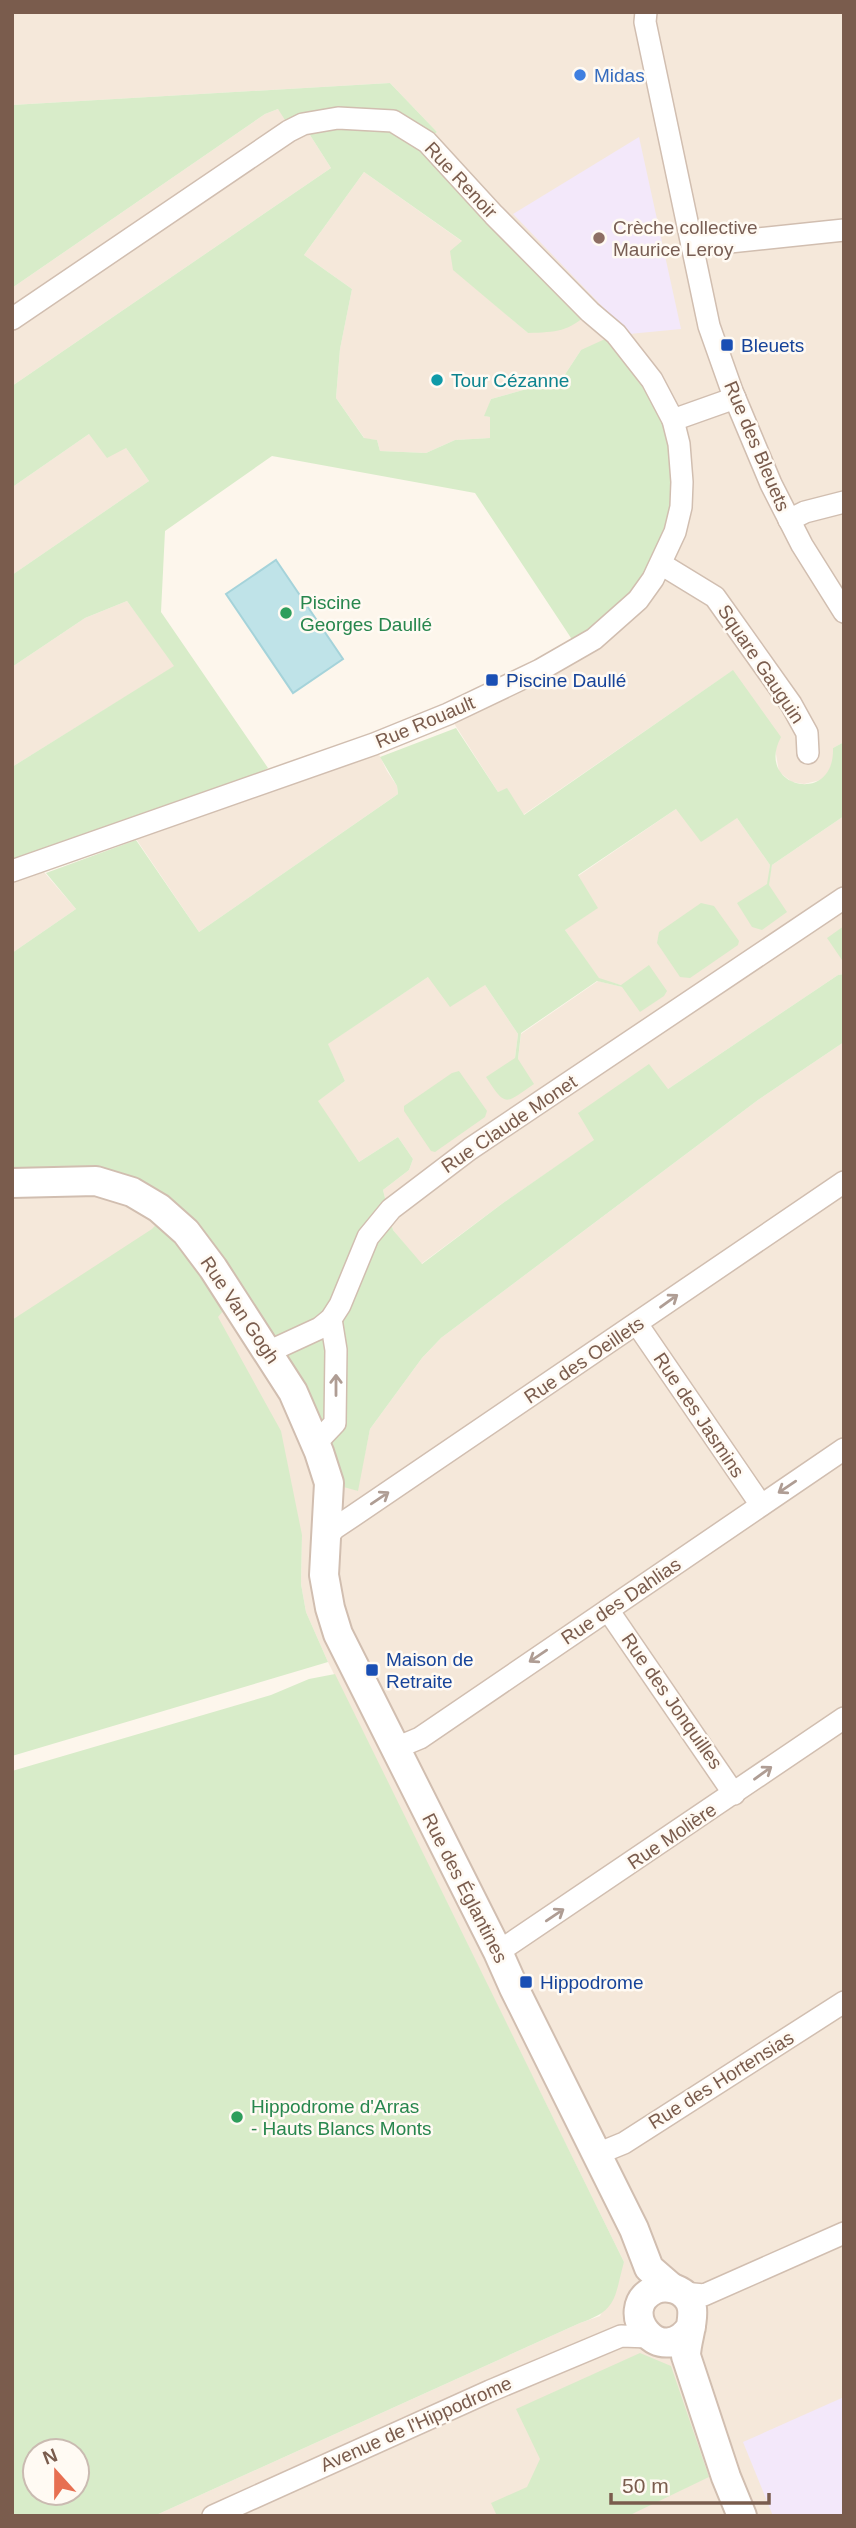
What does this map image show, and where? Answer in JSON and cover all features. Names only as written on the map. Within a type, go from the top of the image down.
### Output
[{"type":"street","name":"Rue des Bleuets","points":[[643,16],[709,327],[753,444],[789,520],[844,612]]},
{"type":"street","name":"Rue Renoir","points":[[12,319],[289,131],[303,124],[338,118],[393,121],[427,142],[527,248],[590,312],[616,334],[652,380],[673,420]]},
{"type":"street","points":[[692,246],[844,230]]},
{"type":"street","points":[[673,420],[735,398]]},
{"type":"street","name":"Rue Rouault","points":[[12,872],[374,744],[448,715],[560,660],[594,639],[638,600],[661,564],[675,532],[681,507],[679,444],[673,420]]},
{"type":"street","points":[[789,520],[804,512],[844,502]]},
{"type":"street","name":"Square Gauguin","points":[[661,564],[715,597],[791,704],[807,733],[808,753]]},
{"type":"street","name":"Rue Claude Monet","points":[[331,1319],[340,1305],[368,1237],[390,1209],[470,1149],[844,898]]},
{"type":"street","name":"Rue Van Gogh","points":[[12,1184],[96,1181],[132,1192],[159,1208],[186,1232],[293,1392],[316,1443],[329,1483],[325,1539]]},
{"type":"street","name":"Rue des Oeillets","points":[[325,1539],[335,1528],[844,1182]]},
{"type":"street","name":"Rue Van Gogh","points":[[12,1199],[44,1184]]},
{"type":"street","points":[[268,1352],[320,1328],[331,1319]]},
{"type":"street","points":[[316,1443],[335,1423],[336,1350],[331,1319]]},
{"type":"street","name":"Rue des Jasmins","points":[[637,1324],[761,1505]]},
{"type":"street","name":"Rue des Dahlias","points":[[396,1748],[420,1738],[844,1449]]},
{"type":"street","name":"Rue des Églantines","points":[[325,1539],[324,1575],[338,1634],[634,2229],[671,2312],[726,2477],[743,2516]]},
{"type":"street","name":"Rue des Jonquilles","points":[[608,1610],[734,1794]]},
{"type":"street","name":"Rue Molière","points":[[498,1952],[844,1718]]},
{"type":"street","name":"Rue des Hortensias","points":[[597,2154],[624,2143],[844,2003]]},
{"type":"street","name":"Avenue de l'Hippodrome","points":[[213,2516],[477,2396],[621,2336],[844,2233]]},
{"type":"shaded area","points":[[12,12],[844,12],[844,742],[833,748],[833,761],[828,773],[821,780],[804,784],[792,782],[779,772],[775,748],[732,671],[523,815],[507,789],[498,792],[448,714],[579,650],[581,350],[562,379],[491,399],[485,416],[490,417],[490,438],[455,440],[426,453],[380,451],[377,440],[365,439],[336,398],[340,349],[352,289],[304,255],[364,172],[463,242],[493,303],[528,333],[427,142],[437,132],[390,83],[12,105]]},
{"type":"shaded area","points":[[278,109],[303,124],[331,168],[12,386],[12,288],[265,114]]},
{"type":"shaded area","name":"Crèche collective Maurice Leroy","points":[[639,137],[681,329],[629,334],[513,214]]},
{"type":"shaded area","points":[[89,434],[126,448],[149,481],[12,575],[12,483],[14,486]]},
{"type":"shaded area","points":[[127,601],[175,666],[12,767],[12,667],[85,618]]},
{"type":"shaded area","points":[[374,744],[397,786],[398,794],[199,932],[130,830]]},
{"type":"shaded area","points":[[676,809],[737,818],[770,865],[768,885],[772,865],[844,816],[844,974],[838,975],[668,1089],[579,1112],[595,1140],[421,1264],[393,1230],[383,1190],[409,1170],[413,1159],[398,1137],[359,1162],[317,1101],[345,1081],[327,1044],[428,977],[485,985],[518,1034],[515,1058],[518,1059],[521,1034],[598,981],[622,987],[599,979],[565,930],[578,876]]},
{"type":"shaded area","points":[[37,864],[76,909],[12,953],[12,871]]},
{"type":"shaded area","points":[[844,1042],[844,2516],[154,2516],[600,2316],[624,2262],[328,1662],[306,1612],[301,1584],[302,1535],[12,1352],[12,1173],[159,1208],[357,1491],[370,1429],[422,1358],[441,1338],[758,1100]]},
{"type":"shaded area","points":[[844,2397],[844,2516],[773,2516],[743,2442]]},
{"type":"green space","points":[[390,83],[437,132],[427,141],[590,312],[562,330],[528,333],[453,270],[450,251],[462,241],[364,172],[304,255],[352,289],[340,349],[336,398],[364,438],[377,440],[380,451],[426,453],[455,440],[490,438],[490,417],[484,416],[491,399],[562,379],[581,350],[616,334],[652,380],[682,482],[661,564],[579,650],[475,493],[272,456],[165,531],[161,612],[268,768],[247,781],[169,804],[12,859],[12,767],[174,666],[127,601],[85,618],[12,667],[12,575],[149,481],[126,448],[107,458],[89,434],[14,486],[12,386],[331,168],[303,124],[285,120],[278,109],[265,114],[12,288],[12,105]]},
{"type":"green space","points":[[733,670],[781,737],[776,754],[778,768],[786,778],[810,784],[822,778],[830,767],[833,748],[844,742],[844,816],[772,865],[769,885],[787,912],[762,930],[752,927],[737,903],[767,884],[770,865],[737,818],[701,842],[676,809],[578,875],[598,908],[565,930],[599,978],[621,985],[649,965],[667,991],[664,996],[640,1012],[622,987],[597,981],[521,1033],[518,1059],[534,1084],[507,1100],[498,1094],[486,1077],[515,1058],[518,1034],[485,985],[450,1007],[428,977],[328,1044],[345,1081],[318,1101],[359,1162],[398,1137],[413,1159],[409,1170],[383,1190],[393,1230],[422,1264],[503,1203],[594,1140],[578,1113],[649,1064],[668,1089],[838,975],[844,974],[844,1042],[758,1100],[441,1338],[422,1358],[370,1429],[358,1491],[329,1483],[232,1300],[218,1317],[281,1431],[302,1535],[301,1584],[306,1612],[328,1662],[12,1756],[12,1320],[152,1229],[166,1214],[159,1208],[12,1173],[12,953],[76,909],[46,873],[136,840],[199,932],[398,794],[397,786],[380,757],[456,728],[498,792],[507,788],[524,815]]},
{"type":"green space","points":[[701,903],[714,906],[739,941],[738,945],[690,978],[680,977],[657,943],[659,932]]},
{"type":"green space","points":[[844,926],[844,963],[827,938]]},
{"type":"green space","points":[[459,1071],[487,1111],[485,1117],[435,1152],[431,1151],[404,1111],[404,1106]]},
{"type":"green space","name":"Hippodrome d'Arras - Hauts Blancs Monts","points":[[335,1674],[624,2262],[616,2294],[602,2313],[592,2318],[154,2516],[12,2516],[12,1771],[271,1695],[309,1679]]},
{"type":"green space","points":[[640,2353],[671,2366],[709,2477],[628,2516],[497,2516],[491,2503],[527,2487],[540,2459],[516,2409]]},
{"type":"water","points":[[276,560],[343,659],[293,693],[226,594]]},
{"type":"place","name":"Midas","points":[[580,75]]},
{"type":"place","name":"Crèche collective Maurice Leroy","points":[[599,238]]},
{"type":"place","name":"Bleuets","points":[[727,345]]},
{"type":"place","name":"Tour Cézanne","points":[[437,380]]},
{"type":"place","name":"Piscine Georges Daullé","points":[[286,613]]},
{"type":"place","name":"Piscine Daullé","points":[[492,680]]},
{"type":"place","name":"Maison de Retraite","points":[[372,1670]]},
{"type":"place","name":"Hippodrome","points":[[526,1982]]},
{"type":"place","name":"Hippodrome d'Arras - Hauts Blancs Monts","points":[[237,2117]]}]
